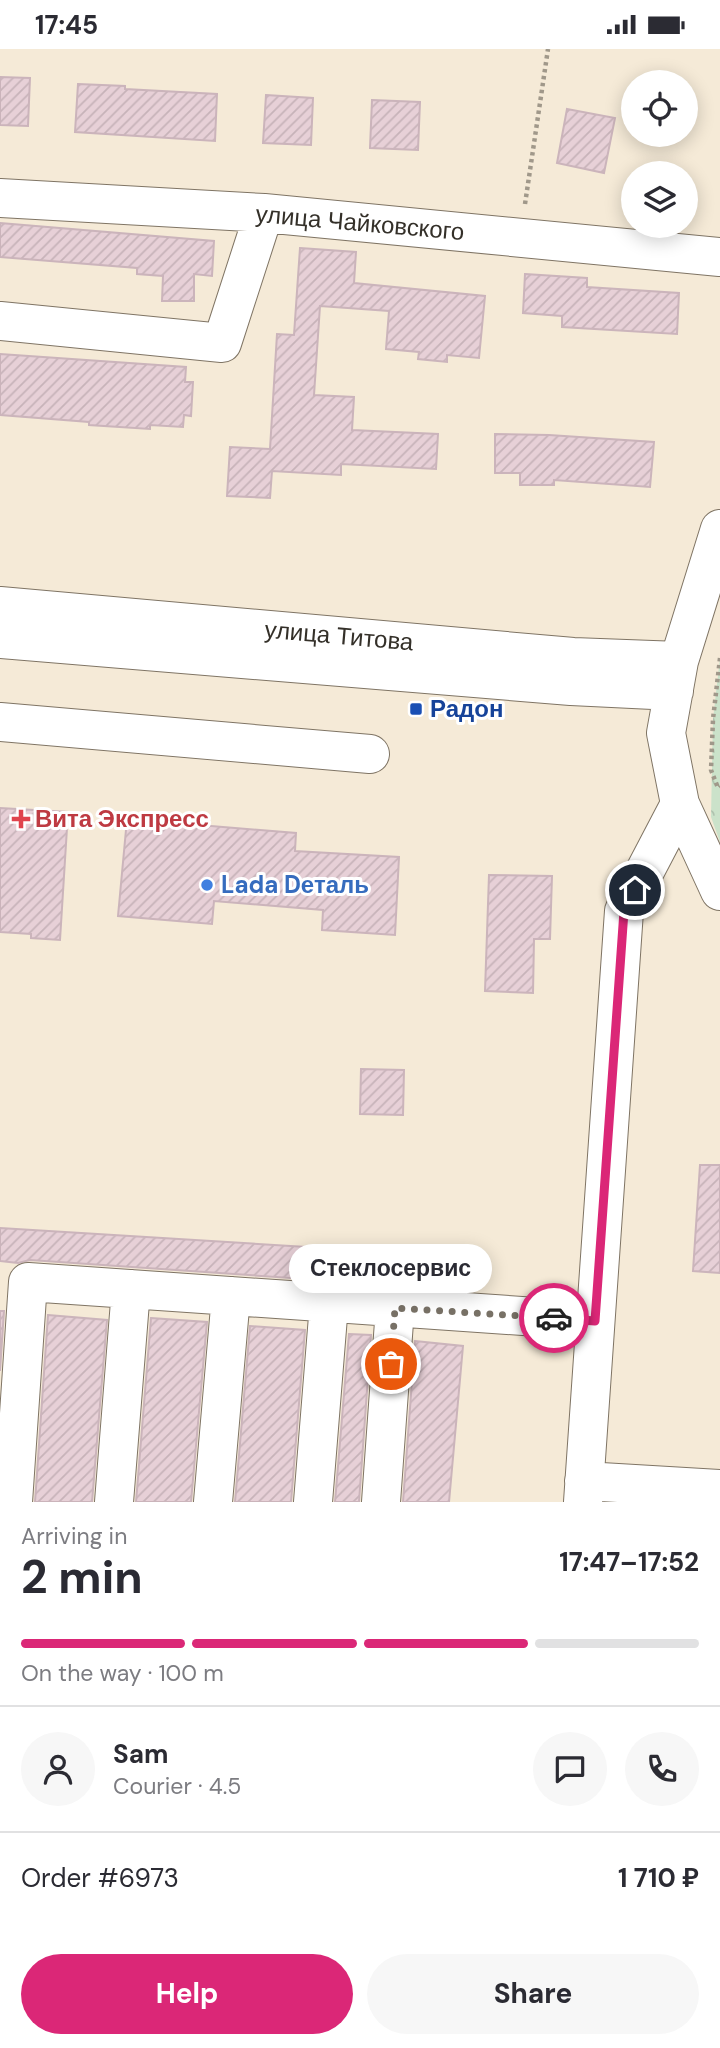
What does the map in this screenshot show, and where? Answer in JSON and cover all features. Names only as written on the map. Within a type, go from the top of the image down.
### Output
[{"type":"street","name":"улица Чайковского","points":[[0,198],[264,213],[720,257]]},
{"type":"street","points":[[0,321],[222,343],[264,213]]},
{"type":"street","points":[[720,529],[677,676],[666,733],[680,804],[720,891]]},
{"type":"street","name":"улица Титова","points":[[0,606],[573,657],[677,676]]},
{"type":"street","name":"улица Титова","points":[[0,639],[570,686],[677,676]]},
{"type":"street","points":[[0,722],[370,754]]},
{"type":"street","points":[[680,804],[624,911],[583,1491],[720,1489]]},
{"type":"street","points":[[13,1502],[28,1282],[595,1321]]},
{"type":"street","points":[[114,1502],[131,1289]]},
{"type":"street","points":[[213,1502],[230,1296]]},
{"type":"street","points":[[313,1502],[330,1304]]},
{"type":"street","points":[[381,1502],[395,1308]]},
{"type":"path","points":[[519,238],[548,49]]},
{"type":"path","points":[[720,658],[711,770],[718,788],[720,786]]},
{"type":"green space","points":[[720,658],[720,842],[711,817],[713,719]]},
{"type":"building","points":[[0,77],[30,78],[28,126],[0,125]]},
{"type":"building","points":[[78,84],[217,94],[215,141],[75,132]]},
{"type":"building","points":[[266,95],[313,98],[311,145],[263,143]]},
{"type":"building","points":[[372,100],[420,102],[418,150],[370,148]]},
{"type":"building","points":[[567,109],[615,118],[604,173],[557,163]]},
{"type":"building","points":[[0,223],[214,241],[212,276],[194,274],[194,301],[162,301],[163,276],[137,274],[137,268],[0,257]]},
{"type":"building","points":[[300,248],[356,252],[354,283],[485,296],[479,358],[447,355],[447,362],[418,359],[419,352],[386,349],[389,311],[320,306],[314,395],[354,397],[352,430],[438,434],[436,469],[341,464],[341,475],[272,471],[270,498],[227,496],[230,447],[270,449],[277,334],[294,335]]},
{"type":"building","points":[[525,274],[587,278],[587,287],[679,293],[677,334],[562,327],[562,316],[523,313]]},
{"type":"building","points":[[0,354],[186,367],[185,382],[193,382],[191,416],[184,415],[183,427],[150,425],[150,429],[0,415]]},
{"type":"building","points":[[495,434],[654,442],[650,487],[554,480],[554,485],[520,485],[520,473],[495,473]]},
{"type":"building","points":[[0,808],[68,812],[60,940],[31,938],[31,934],[0,932]]},
{"type":"building","points":[[127,819],[296,833],[295,851],[399,857],[395,935],[322,930],[323,910],[214,901],[212,924],[118,916]]},
{"type":"building","points":[[489,875],[552,876],[550,939],[534,939],[533,993],[485,991]]},
{"type":"building","points":[[361,1069],[404,1070],[403,1115],[360,1114]]},
{"type":"building","points":[[700,1165],[720,1165],[720,1273],[693,1271]]},
{"type":"building","points":[[0,1228],[469,1257],[467,1290],[30,1260],[18,1263],[0,1261]]},
{"type":"building","points":[[0,1311],[4,1311],[0,1371]]},
{"type":"building","points":[[48,1315],[107,1320],[92,1502],[35,1502]]},
{"type":"building","points":[[151,1318],[207,1322],[191,1502],[136,1502]]},
{"type":"building","points":[[250,1326],[305,1330],[291,1502],[235,1502]]},
{"type":"building","points":[[349,1334],[371,1335],[359,1502],[335,1502]]},
{"type":"building","points":[[415,1341],[463,1346],[449,1502],[403,1502]]},
{"type":"way so far","points":[[391,1364],[395,1308],[554,1318]]},
{"type":"place","name":"Радон","points":[[416,709]]},
{"type":"place","name":"Вита Экспресс","points":[[21,819]]},
{"type":"place","name":"Lada Dеталь","points":[[207,885]]},
{"type":"place","name":"Стеклосервис","points":[[391,1364]]},
{"type":"route","points":[[554,1318],[595,1321],[624,911],[635,890]]}]
